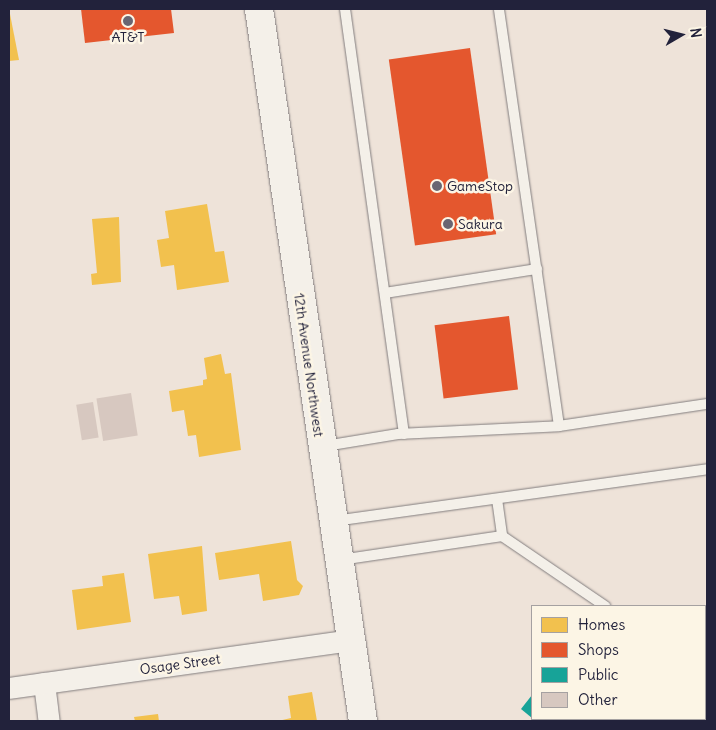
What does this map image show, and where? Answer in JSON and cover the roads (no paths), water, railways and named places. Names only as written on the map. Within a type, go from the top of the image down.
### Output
[{"type":"main road","name":"12th Avenue Northwest","points":[[259,9],[321,446],[363,721]]},
{"type":"street","name":"Osage Street","points":[[9,688],[350,640]]},
{"type":"street","points":[[44,683],[49,721]]},
{"type":"lane","points":[[345,9],[404,434]]},
{"type":"lane","points":[[500,9],[559,426]]},
{"type":"lane","points":[[385,293],[537,269]]},
{"type":"lane","points":[[321,446],[404,434],[559,426],[707,404]]},
{"type":"lane","points":[[333,522],[707,469]]},
{"type":"lane","points":[[497,499],[502,536]]},
{"type":"lane","points":[[339,560],[502,536],[604,605]]},
{"type":"place","name":"AT&T","points":[[128,21]]},
{"type":"place","name":"GameStop","points":[[437,186]]},
{"type":"place","name":"Sakura","points":[[448,224]]}]
